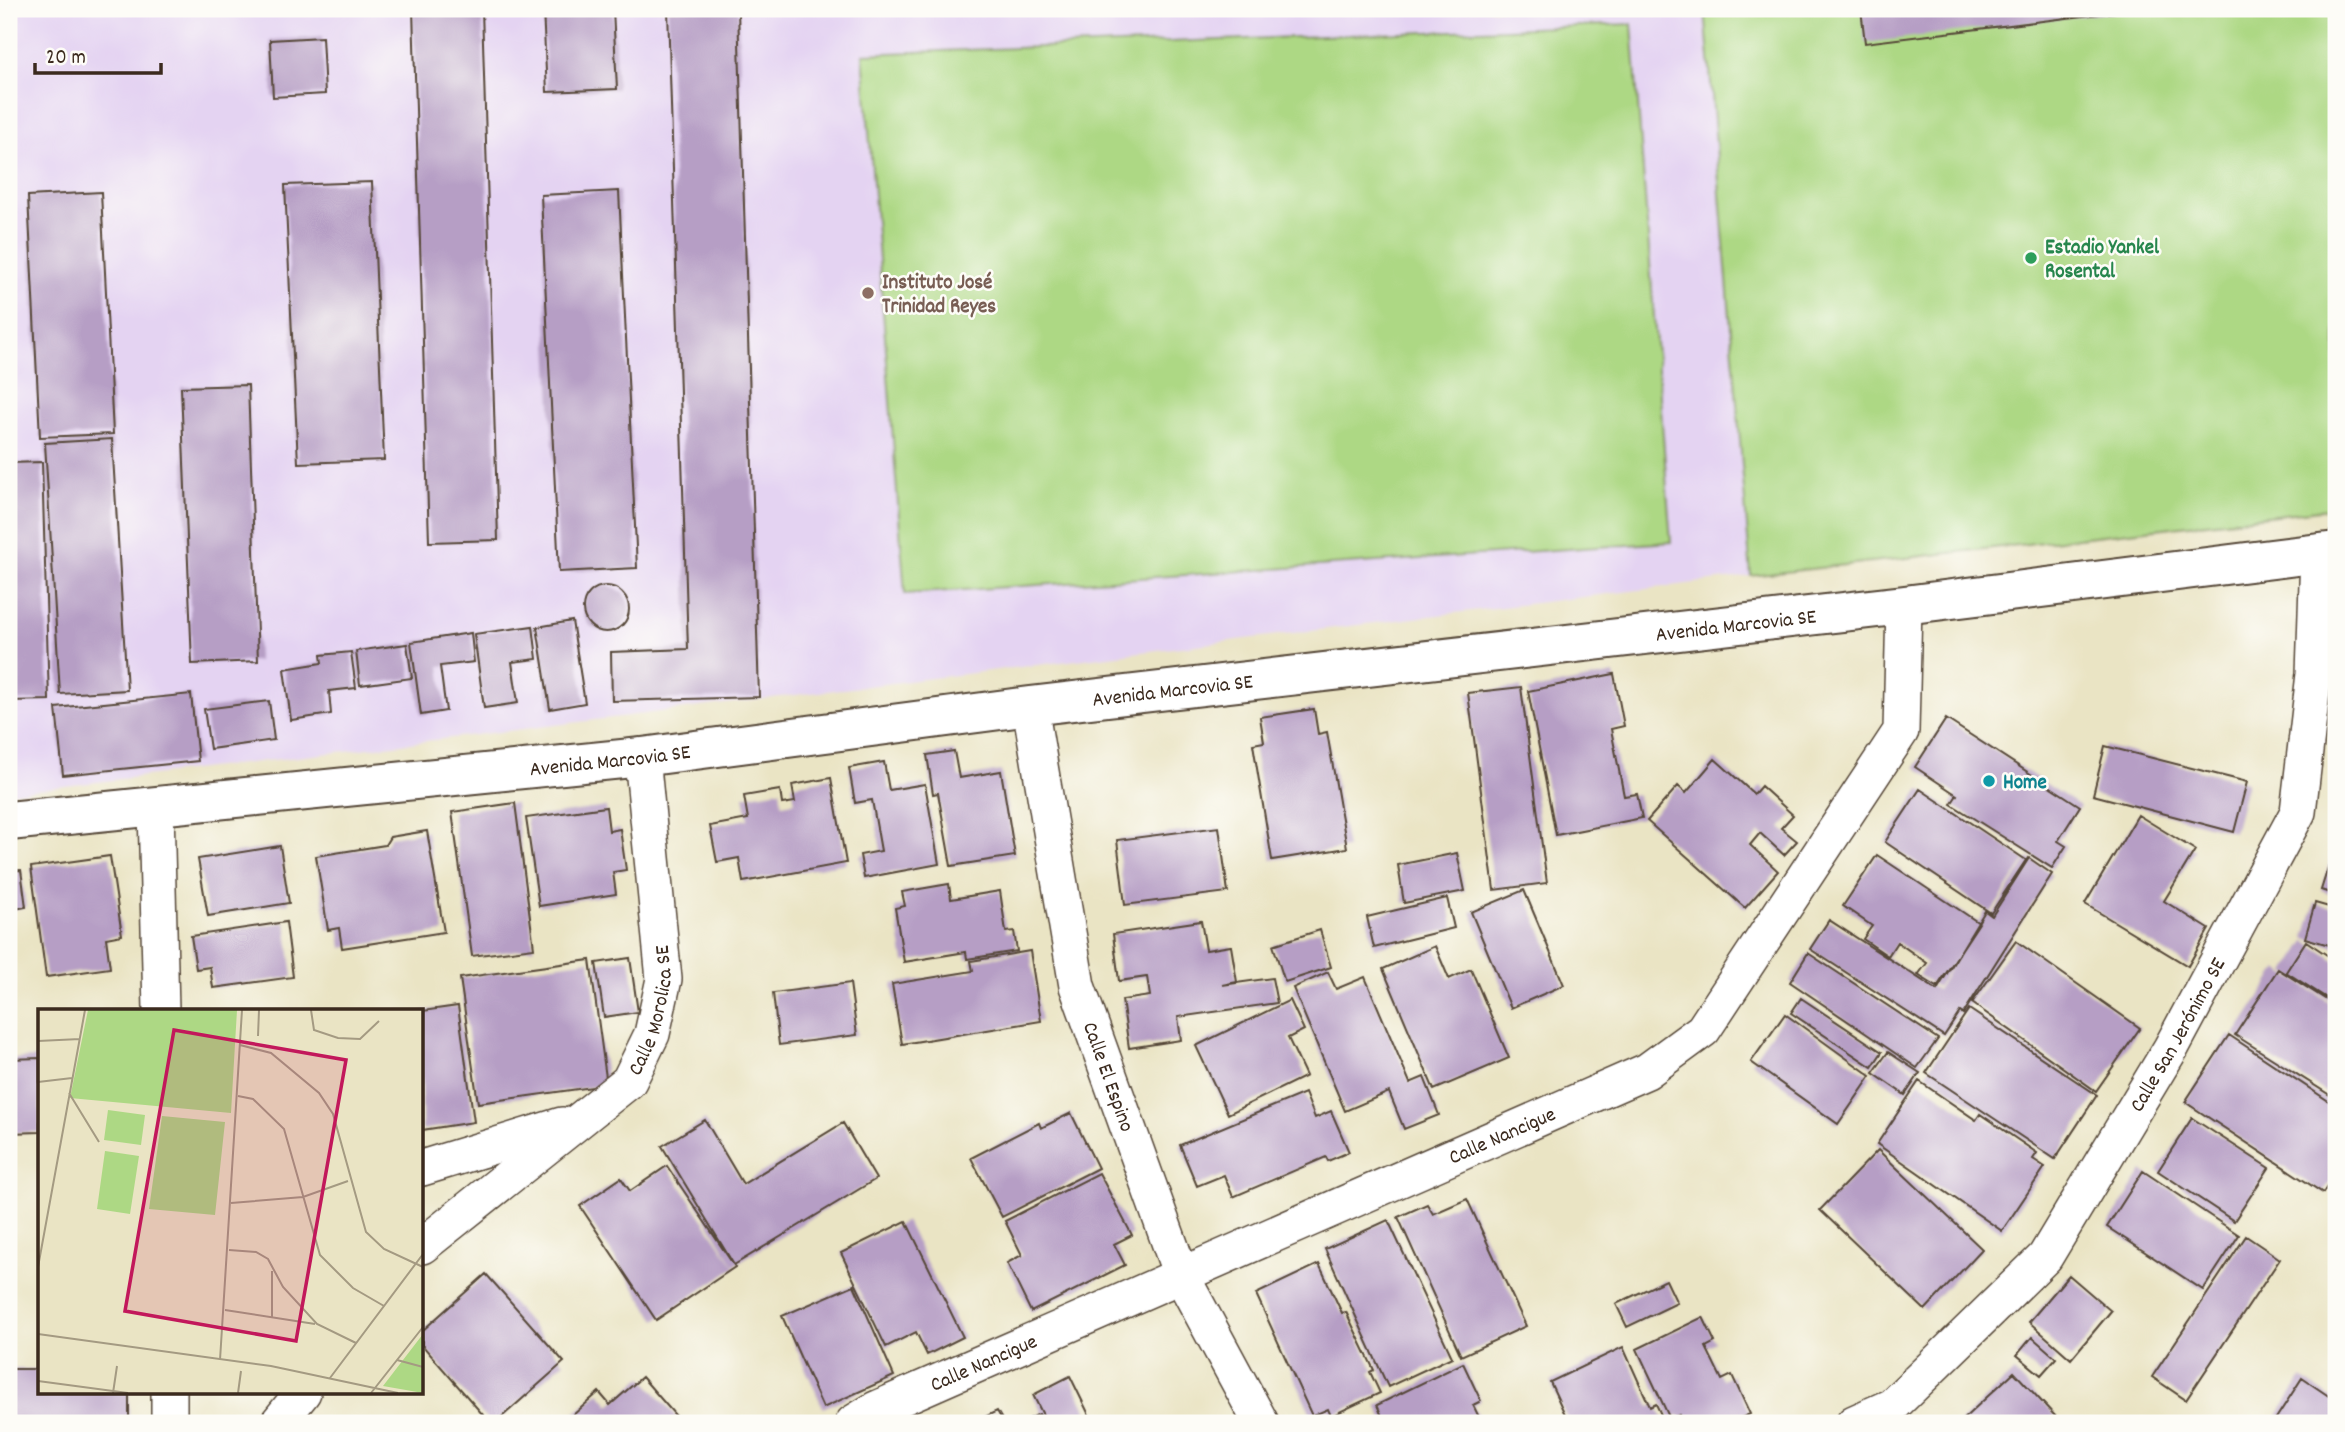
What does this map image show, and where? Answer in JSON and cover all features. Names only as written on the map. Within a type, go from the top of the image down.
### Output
[{"type":"street","name":"Avenida Marcovia SE","points":[[9,821],[642,757],[1030,706],[1904,605],[2327,552]]},
{"type":"street","name":"Calle San Jerónimo SE","points":[[1854,1423],[1892,1406],[2045,1257],[2171,1048],[2298,812],[2327,552]]},
{"type":"street","name":"Calle Nancigue","points":[[853,1423],[876,1409],[1647,1071],[1703,1030],[1901,731],[1904,605]]},
{"type":"street","name":"Calle El Espino","points":[[1030,706],[1077,986],[1181,1275],[1261,1423]]},
{"type":"street","name":"Calle Morolica SE","points":[[424,1243],[629,1081],[652,1034],[664,979],[642,757]]},
{"type":"street","points":[[156,808],[161,1009]]},
{"type":"street","points":[[424,1167],[579,1119]]},
{"type":"street","points":[[169,1394],[169,1423]]},
{"type":"street","points":[[278,1423],[301,1394]]},
{"type":"shaded area","name":"Instituto José Trinidad Reyes","points":[[9,9],[1705,9],[1751,576],[9,793]]},
{"type":"green space","name":"Estadio Yankel Rosental","points":[[1705,9],[2336,9],[2336,508],[1751,576]]},
{"type":"green space","points":[[1632,24],[1671,542],[905,594],[863,54]]},
{"type":"building","points":[[413,9],[482,9],[498,540],[429,542]]},
{"type":"building","points":[[543,9],[613,9],[617,89],[547,92]]},
{"type":"building","points":[[668,9],[738,9],[759,697],[612,701],[611,652],[688,649]]},
{"type":"building","points":[[1861,9],[2132,9],[2132,10],[1865,43]]},
{"type":"building","points":[[322,37],[325,94],[273,97],[270,40]]},
{"type":"building","points":[[372,182],[384,460],[298,463],[285,185]]},
{"type":"building","points":[[619,191],[637,568],[559,572],[541,195]]},
{"type":"building","points":[[101,192],[113,434],[40,437],[28,196]]},
{"type":"building","points":[[248,385],[258,661],[192,664],[181,387]]},
{"type":"building","points":[[112,439],[127,690],[60,694],[45,443]]},
{"type":"building","points":[[42,462],[49,700],[9,701],[9,463]]},
{"type":"building","points":[[606,586],[622,593],[629,609],[622,625],[606,632],[590,625],[583,609],[590,593]]},
{"type":"building","points":[[572,621],[585,703],[550,709],[537,627]]},
{"type":"building","points":[[533,626],[537,659],[512,662],[518,703],[484,708],[474,634]]},
{"type":"building","points":[[471,633],[474,662],[440,666],[446,711],[421,715],[411,642]]},
{"type":"building","points":[[407,644],[412,678],[360,685],[356,651]]},
{"type":"building","points":[[351,652],[356,688],[329,691],[331,714],[291,720],[284,669],[322,663],[321,655]]},
{"type":"building","points":[[1614,674],[1624,726],[1611,729],[1624,796],[1637,794],[1642,818],[1556,835],[1528,691]]},
{"type":"building","points":[[1521,687],[1547,883],[1494,890],[1468,693]]},
{"type":"building","points":[[191,694],[198,761],[63,775],[56,708]]},
{"type":"building","points":[[269,701],[274,740],[210,749],[204,709]]},
{"type":"building","points":[[1314,709],[1318,734],[1327,732],[1347,848],[1272,860],[1253,744],[1264,742],[1260,717]]},
{"type":"building","name":"Home","points":[[1946,719],[2080,806],[2058,841],[2066,846],[2052,868],[1951,804],[1957,795],[1915,767]]},
{"type":"building","points":[[2105,746],[2247,782],[2234,832],[2093,795]]},
{"type":"building","points":[[954,751],[959,778],[1001,771],[1015,856],[951,866],[938,793],[933,794],[927,755]]},
{"type":"building","points":[[1715,759],[1754,794],[1761,786],[1793,815],[1781,828],[1797,841],[1784,855],[1760,833],[1750,845],[1778,871],[1745,908],[1647,821],[1678,786],[1686,793]]},
{"type":"building","points":[[884,762],[889,790],[925,784],[939,864],[864,878],[860,855],[881,851],[872,800],[855,803],[849,768]]},
{"type":"building","points":[[831,778],[846,863],[743,882],[739,858],[717,862],[710,826],[748,819],[744,796],[780,790],[782,804],[795,802],[792,785]]},
{"type":"building","points":[[1920,789],[2026,860],[1991,913],[1885,842]]},
{"type":"building","points":[[515,803],[534,948],[472,956],[452,812]]},
{"type":"building","points":[[606,807],[609,831],[620,829],[626,870],[613,872],[616,894],[539,906],[526,818]]},
{"type":"building","points":[[2138,815],[2195,850],[2164,901],[2209,929],[2188,966],[2085,904]]},
{"type":"building","points":[[1219,827],[1228,892],[1125,905],[1117,840]]},
{"type":"building","points":[[427,831],[444,932],[342,948],[339,928],[328,930],[316,856],[385,845],[390,837]]},
{"type":"building","points":[[2336,842],[2336,895],[2321,890]]},
{"type":"building","points":[[280,846],[289,903],[208,916],[198,859]]},
{"type":"building","points":[[1457,853],[1465,891],[1404,903],[1398,865]]},
{"type":"building","points":[[1877,855],[1979,923],[1937,987],[1918,975],[1927,963],[1897,942],[1888,956],[1863,939],[1872,926],[1843,906]]},
{"type":"building","points":[[110,856],[122,935],[106,938],[110,968],[46,977],[31,867]]},
{"type":"building","points":[[2029,858],[2052,874],[1963,1014],[1960,1012],[1944,1036],[1810,949],[1829,920],[1937,990],[1985,911],[1992,916]]},
{"type":"building","points":[[21,870],[26,907],[9,910],[9,871]]},
{"type":"building","points":[[949,884],[951,899],[1000,891],[1006,932],[1014,931],[1017,951],[967,959],[966,952],[904,962],[895,908],[905,906],[902,892]]},
{"type":"building","points":[[1524,890],[1564,985],[1511,1008],[1471,912]]},
{"type":"building","points":[[1447,898],[1454,928],[1374,948],[1367,917]]},
{"type":"building","points":[[2315,903],[2336,909],[2336,947],[2305,938]]},
{"type":"building","points":[[1201,921],[1206,950],[1231,946],[1237,982],[1222,985],[1272,978],[1277,1003],[1178,1017],[1181,1040],[1129,1048],[1122,1000],[1150,996],[1147,977],[1119,981],[1113,934]]},
{"type":"building","points":[[286,922],[293,977],[213,988],[210,967],[196,969],[191,936]]},
{"type":"building","points":[[1320,930],[1331,967],[1285,982],[1273,945]]},
{"type":"building","points":[[2016,941],[2140,1028],[2096,1091],[1972,1003]]},
{"type":"building","points":[[2306,941],[2336,961],[2336,1004],[2286,972]]},
{"type":"building","points":[[1435,946],[1449,979],[1471,969],[1509,1058],[1434,1090],[1383,969]]},
{"type":"building","points":[[1030,951],[1041,1021],[902,1044],[892,984],[973,971],[971,961]]},
{"type":"building","points":[[1808,953],[1938,1039],[1917,1068],[1790,982]]},
{"type":"building","points":[[630,958],[638,1012],[604,1017],[596,963]]},
{"type":"building","points":[[590,960],[607,1085],[478,1103],[460,978]]},
{"type":"building","points":[[2278,969],[2336,1006],[2336,1099],[2235,1035]]},
{"type":"building","points":[[1328,972],[1336,989],[1365,977],[1410,1083],[1424,1077],[1439,1115],[1404,1129],[1389,1092],[1345,1111],[1293,988]]},
{"type":"building","points":[[850,983],[857,1035],[779,1045],[773,993]]},
{"type":"building","points":[[1801,998],[1882,1052],[1872,1067],[1791,1013]]},
{"type":"building","points":[[1290,1000],[1304,1030],[1288,1038],[1306,1076],[1228,1114],[1196,1046]]},
{"type":"building","points":[[458,1006],[474,1122],[424,1130],[424,1011]]},
{"type":"building","points":[[1969,1009],[2097,1095],[2055,1159],[1926,1073]]},
{"type":"building","points":[[1785,1014],[1871,1076],[1838,1124],[1751,1062]]},
{"type":"building","points":[[2229,1035],[2336,1106],[2336,1173],[2323,1193],[2185,1102]]},
{"type":"building","points":[[1888,1052],[1920,1073],[1905,1095],[1873,1073]]},
{"type":"building","points":[[38,1058],[38,1132],[9,1133],[9,1059]]},
{"type":"building","points":[[1919,1081],[1976,1120],[1980,1114],[2037,1153],[2033,1159],[2045,1167],[2002,1231],[1877,1144]]},
{"type":"building","points":[[1305,1093],[1315,1118],[1331,1111],[1349,1152],[1328,1161],[1326,1157],[1233,1197],[1224,1175],[1197,1186],[1180,1145]]},
{"type":"building","points":[[1071,1113],[1098,1168],[1002,1217],[971,1158],[1039,1123],[1041,1128]]},
{"type":"building","points":[[2192,1118],[2269,1168],[2234,1221],[2158,1171]]},
{"type":"building","points":[[705,1120],[743,1184],[843,1123],[876,1179],[734,1265],[662,1146]]},
{"type":"building","points":[[1878,1150],[1982,1249],[1925,1310],[1820,1210]]},
{"type":"building","points":[[667,1166],[735,1267],[656,1320],[580,1206],[621,1178],[630,1191]]},
{"type":"building","points":[[2143,1171],[2239,1235],[2203,1290],[2107,1227]]},
{"type":"building","points":[[1099,1173],[1132,1235],[1114,1244],[1125,1265],[1031,1312],[1007,1263],[1022,1255],[1005,1221]]},
{"type":"building","points":[[1467,1199],[1526,1326],[1461,1356],[1398,1217],[1427,1204],[1433,1214]]},
{"type":"building","points":[[1388,1220],[1452,1357],[1388,1387],[1325,1249]]},
{"type":"building","points":[[906,1221],[963,1337],[927,1355],[916,1332],[886,1347],[841,1253]]},
{"type":"building","points":[[2246,1236],[2280,1259],[2186,1400],[2152,1377]]},
{"type":"building","points":[[1319,1264],[1342,1313],[1346,1312],[1374,1370],[1370,1372],[1380,1393],[1331,1416],[1328,1409],[1312,1416],[1256,1294]]},
{"type":"building","points":[[486,1274],[564,1362],[495,1423],[490,1423],[424,1347],[424,1329]]},
{"type":"building","points":[[2069,1275],[2111,1311],[2071,1359],[2029,1322]]},
{"type":"building","points":[[1666,1280],[1677,1303],[1627,1327],[1616,1304]]},
{"type":"building","points":[[854,1285],[894,1376],[823,1408],[782,1316]]},
{"type":"building","points":[[1703,1317],[1715,1342],[1706,1347],[1722,1380],[1732,1375],[1750,1414],[1730,1423],[1683,1423],[1679,1415],[1670,1419],[1637,1349]]},
{"type":"building","points":[[2032,1337],[2056,1358],[2041,1375],[2017,1355]]},
{"type":"building","points":[[1623,1347],[1650,1407],[1656,1404],[1665,1423],[1569,1423],[1550,1382]]},
{"type":"building","points":[[1463,1363],[1481,1401],[1473,1405],[1480,1419],[1472,1423],[1385,1423],[1377,1405]]},
{"type":"building","points":[[9,1369],[38,1369],[38,1394],[129,1394],[129,1423],[9,1423]]},
{"type":"building","points":[[2014,1372],[2057,1418],[2051,1423],[1959,1423]]},
{"type":"building","points":[[1070,1376],[1093,1423],[1047,1423],[1033,1395]]},
{"type":"building","points":[[642,1377],[682,1423],[564,1423],[599,1392],[610,1405]]},
{"type":"building","points":[[2302,1378],[2336,1401],[2336,1423],[2273,1423]]},
{"type":"building","points":[[997,1411],[1004,1423],[972,1423]]},
{"type":"building","points":[[1039,1414],[1044,1423],[1021,1423]]},
{"type":"place","name":"Estadio Yankel Rosental","points":[[2031,258]]},
{"type":"place","name":"Instituto José Trinidad Reyes","points":[[868,293]]},
{"type":"place","name":"Home","points":[[1989,781]]}]
